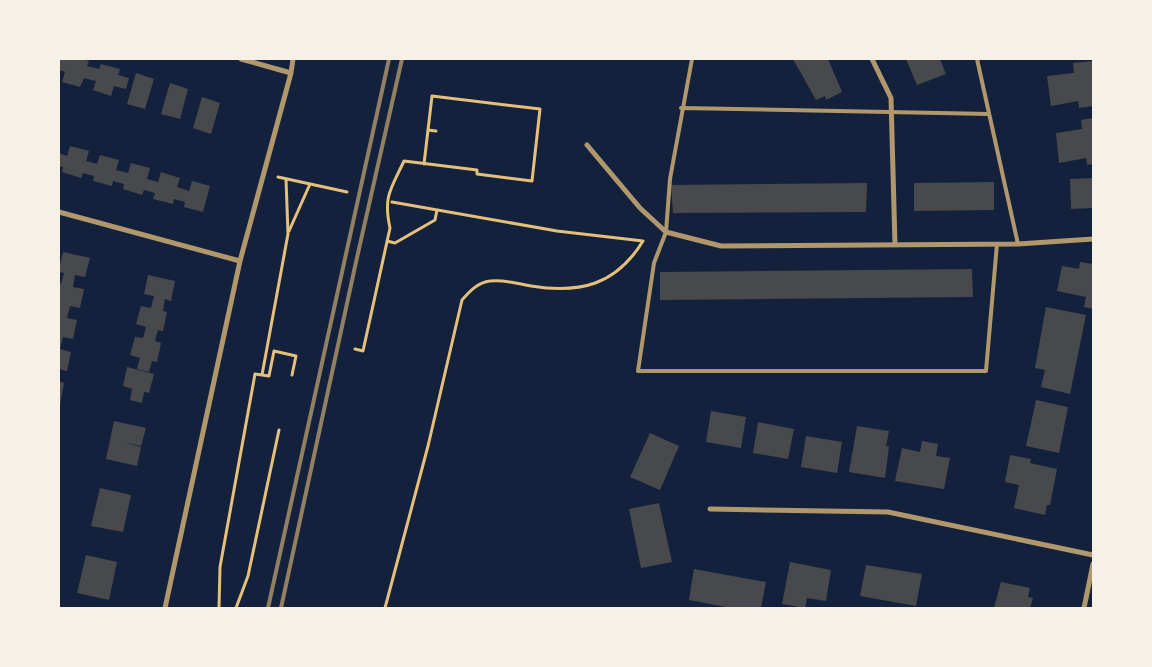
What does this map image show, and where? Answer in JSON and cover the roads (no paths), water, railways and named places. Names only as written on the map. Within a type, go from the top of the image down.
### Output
[{"type":"street","points":[[241,59],[291,73]]},
{"type":"street","points":[[165,608],[240,261],[291,73],[293,59]]},
{"type":"street","points":[[872,59],[892,98],[895,245]]},
{"type":"street","points":[[587,145],[640,208],[666,232],[721,246],[1018,244],[1093,239]]},
{"type":"street","points":[[59,212],[240,261]]},
{"type":"street","points":[[710,510],[888,512],[1093,555]]},
{"type":"street","points":[[1084,608],[1093,564]]},
{"type":"lane","points":[[692,59],[670,179],[666,232],[654,263],[638,371],[986,371],[998,244]]},
{"type":"lane","points":[[977,59],[1018,244]]},
{"type":"lane","points":[[682,108],[989,114]]},
{"type":"railway","points":[[268,608],[389,59]]},
{"type":"railway","points":[[281,608],[402,59]]}]
